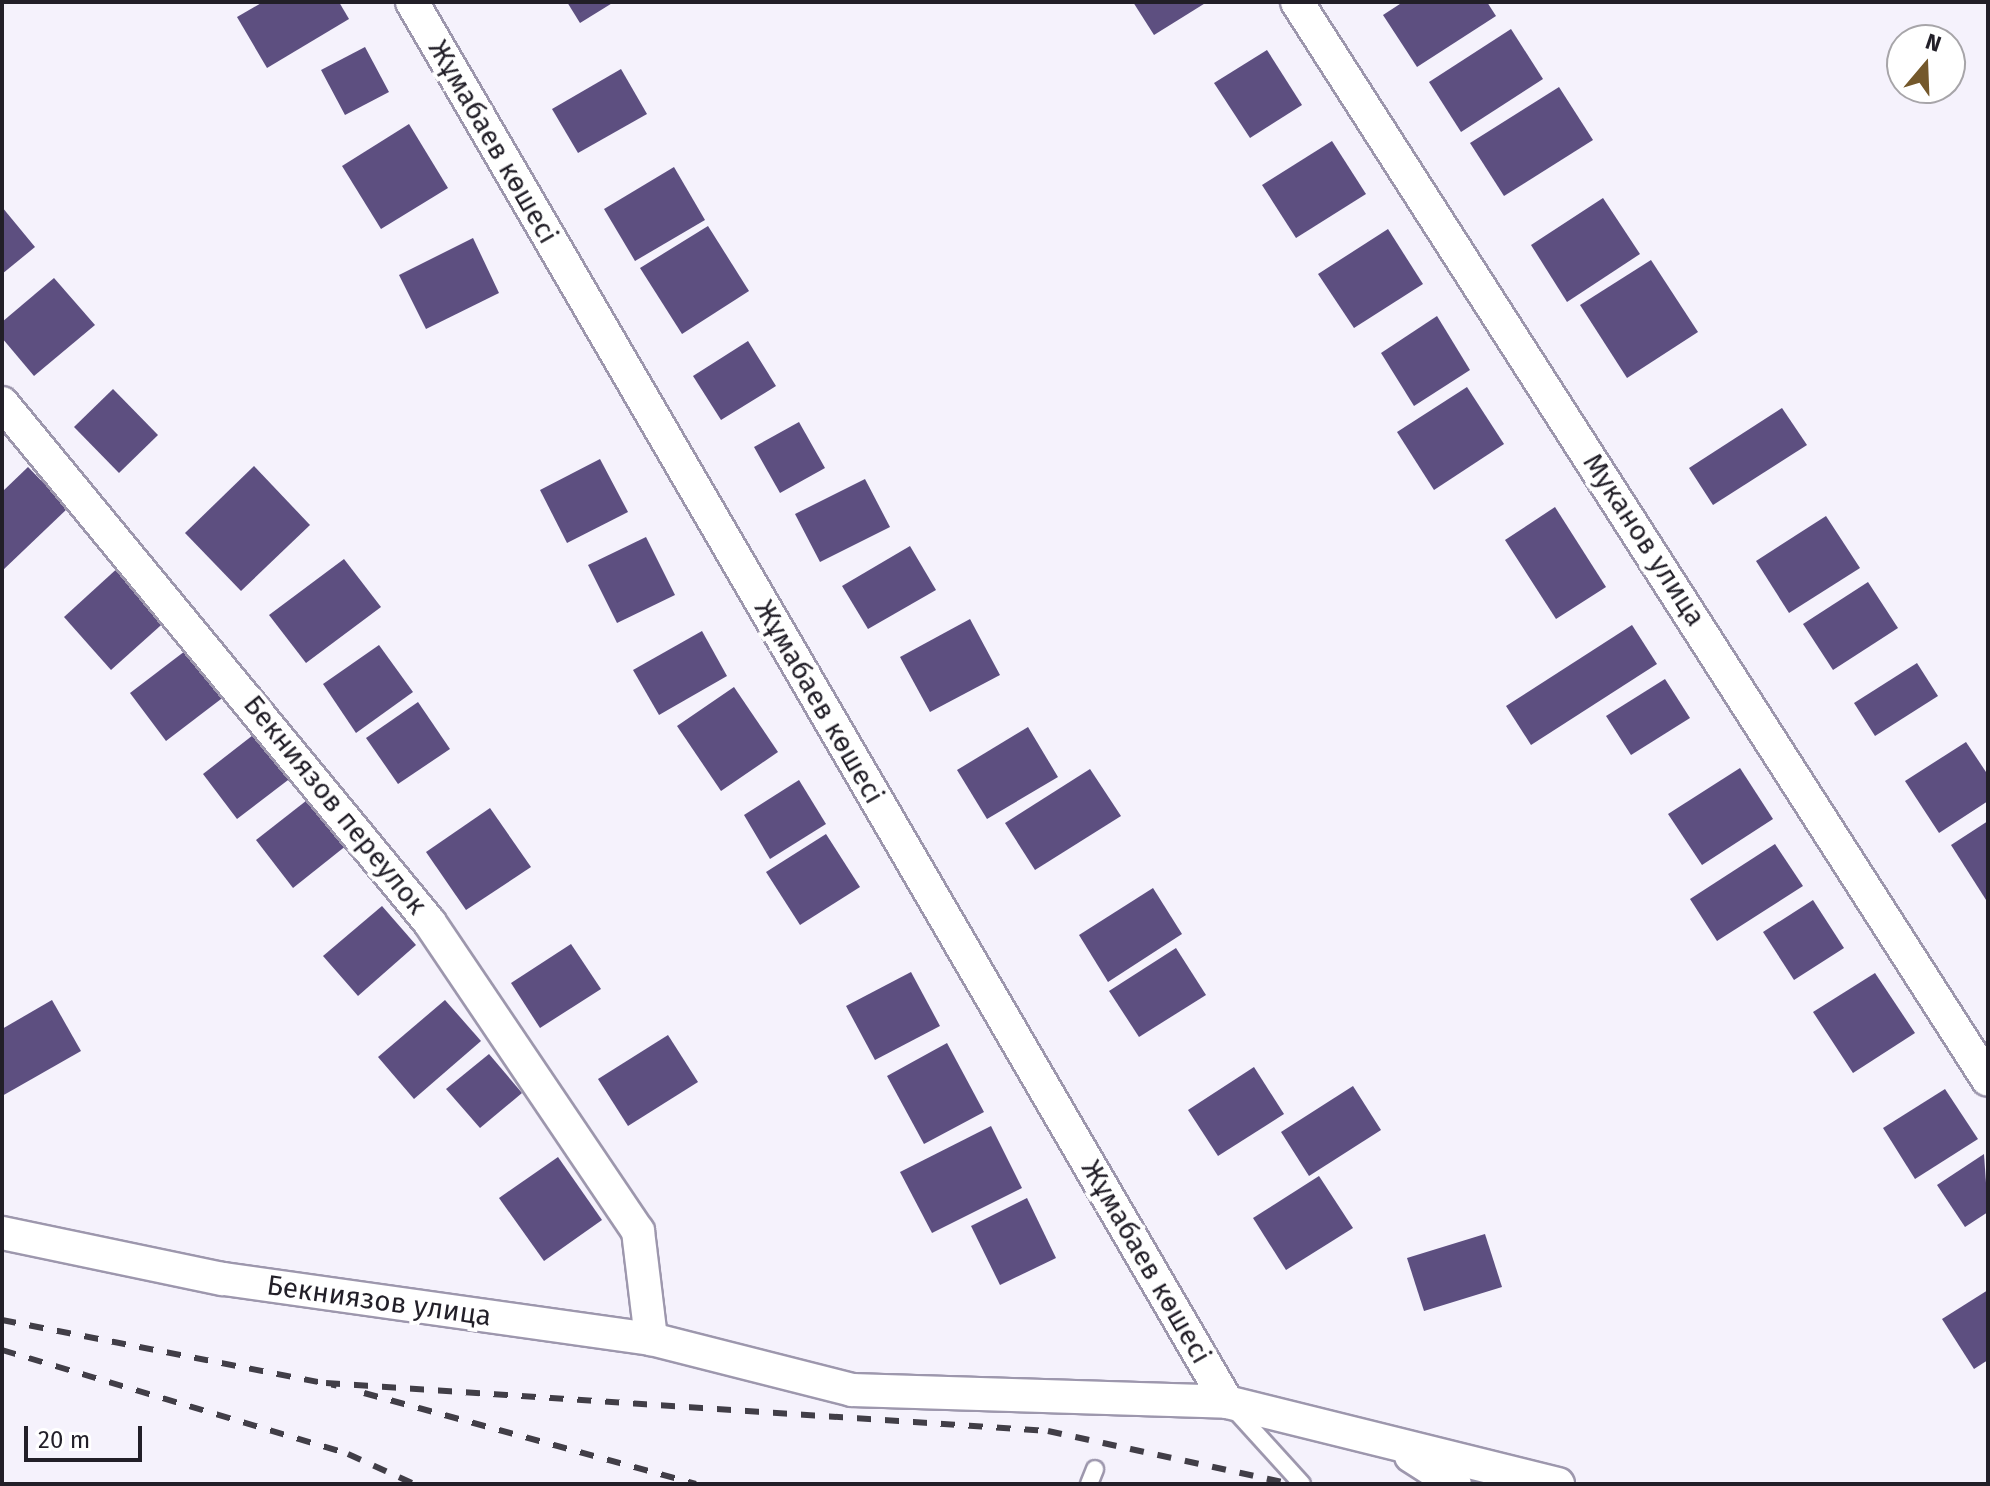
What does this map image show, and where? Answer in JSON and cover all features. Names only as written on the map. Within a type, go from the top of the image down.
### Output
[{"type":"street","name":"Жұмабаев көшесі","points":[[412,2],[1227,1402]]},
{"type":"street","name":"Муканов улица","points":[[1297,2],[1988,1080]]},
{"type":"street","name":"Бекниязов переулок","points":[[2,403],[430,923],[638,1231],[651,1339]]},
{"type":"street","name":"Бекниязов улица","points":[[2,1233],[222,1279],[651,1339],[852,1390],[1122,1409],[1227,1402],[1558,1484]]},
{"type":"street","points":[[1388,1442],[1455,1484]]},
{"type":"lane","points":[[1227,1402],[1302,1484]]},
{"type":"building","points":[[263,2],[339,2],[349,19],[267,68],[237,17]]},
{"type":"building","points":[[567,2],[614,2],[580,23]]},
{"type":"building","points":[[1133,2],[1207,2],[1154,35]]},
{"type":"building","points":[[1403,2],[1487,2],[1496,16],[1417,67],[1383,15]]},
{"type":"building","points":[[1511,29],[1543,79],[1461,132],[1429,82]]},
{"type":"building","points":[[365,47],[389,92],[345,115],[321,70]]},
{"type":"building","points":[[1267,50],[1302,105],[1250,138],[1214,83]]},
{"type":"building","points":[[621,69],[647,114],[578,153],[552,109]]},
{"type":"building","points":[[1559,87],[1593,140],[1504,196],[1470,143]]},
{"type":"building","points":[[409,124],[448,188],[381,229],[342,166]]},
{"type":"building","points":[[1332,141],[1366,194],[1296,238],[1262,185]]},
{"type":"building","points":[[674,167],[705,220],[635,261],[604,209]]},
{"type":"building","points":[[1603,198],[1640,254],[1567,302],[1531,245]]},
{"type":"building","points":[[2,207],[35,247],[2,274]]},
{"type":"building","points":[[708,226],[749,291],[682,334],[640,268]]},
{"type":"building","points":[[1388,229],[1423,284],[1354,328],[1318,274]]},
{"type":"building","points":[[473,238],[499,293],[426,329],[399,275]]},
{"type":"building","points":[[1651,260],[1698,332],[1627,378],[1580,305]]},
{"type":"building","points":[[54,278],[95,325],[34,376],[2,338],[2,322]]},
{"type":"building","points":[[1437,316],[1470,370],[1414,406],[1381,353]]},
{"type":"building","points":[[748,341],[776,386],[721,420],[693,376]]},
{"type":"building","points":[[1467,387],[1504,444],[1434,490],[1397,432]]},
{"type":"building","points":[[113,389],[158,435],[119,473],[74,427]]},
{"type":"building","points":[[1782,408],[1807,445],[1713,505],[1689,468]]},
{"type":"building","points":[[799,422],[825,468],[780,493],[754,447]]},
{"type":"building","points":[[600,459],[628,512],[567,543],[540,490]]},
{"type":"building","points":[[254,466],[310,525],[241,591],[185,533]]},
{"type":"building","points":[[28,467],[68,508],[2,571],[2,492]]},
{"type":"building","points":[[865,479],[890,527],[820,562],[795,514]]},
{"type":"building","points":[[1555,507],[1606,587],[1556,619],[1505,540]]},
{"type":"building","points":[[1826,516],[1860,568],[1789,613],[1756,561]]},
{"type":"building","points":[[646,537],[675,595],[617,623],[588,565]]},
{"type":"building","points":[[910,546],[936,590],[868,629],[842,586]]},
{"type":"building","points":[[344,559],[381,607],[306,663],[269,615]]},
{"type":"building","points":[[121,565],[169,618],[111,670],[64,617]]},
{"type":"building","points":[[1868,582],[1898,628],[1833,670],[1803,624]]},
{"type":"building","points":[[970,619],[1000,675],[930,712],[900,657]]},
{"type":"building","points":[[1632,625],[1657,664],[1531,745],[1506,706]]},
{"type":"building","points":[[702,631],[727,676],[659,715],[633,670]]},
{"type":"building","points":[[379,645],[413,692],[356,733],[323,684]]},
{"type":"building","points":[[189,648],[225,696],[166,741],[130,693]]},
{"type":"building","points":[[1917,663],[1938,696],[1875,736],[1854,703]]},
{"type":"building","points":[[1665,679],[1690,718],[1631,755],[1606,716]]},
{"type":"building","points":[[734,687],[778,752],[721,791],[677,726]]},
{"type":"building","points":[[418,702],[450,749],[398,784],[366,738]]},
{"type":"building","points":[[1028,727],[1058,777],[987,819],[957,770]]},
{"type":"building","points":[[257,732],[292,777],[237,819],[203,774]]},
{"type":"building","points":[[1966,742],[1988,775],[1988,801],[1939,833],[1905,781]]},
{"type":"building","points":[[1740,768],[1773,819],[1702,865],[1668,814]]},
{"type":"building","points":[[1090,769],[1121,816],[1035,870],[1005,823]]},
{"type":"building","points":[[799,780],[826,824],[770,859],[744,815]]},
{"type":"building","points":[[311,797],[347,845],[293,888],[256,840]]},
{"type":"building","points":[[490,808],[531,867],[466,910],[426,852]]},
{"type":"building","points":[[1988,821],[1988,903],[1951,845]]},
{"type":"building","points":[[826,834],[860,887],[800,925],[766,872]]},
{"type":"building","points":[[1775,844],[1803,886],[1717,941],[1690,899]]},
{"type":"building","points":[[1153,888],[1182,934],[1108,982],[1079,935]]},
{"type":"building","points":[[1813,900],[1844,948],[1794,980],[1763,932]]},
{"type":"building","points":[[382,906],[416,945],[358,996],[323,956]]},
{"type":"building","points":[[571,944],[601,989],[540,1028],[511,983]]},
{"type":"building","points":[[1176,948],[1206,995],[1139,1037],[1109,991]]},
{"type":"building","points":[[911,972],[940,1026],[875,1060],[846,1006]]},
{"type":"building","points":[[1875,973],[1915,1033],[1853,1073],[1813,1012]]},
{"type":"building","points":[[52,1000],[81,1051],[2,1096],[2,1029]]},
{"type":"building","points":[[445,1000],[481,1041],[414,1099],[378,1057]]},
{"type":"building","points":[[668,1035],[698,1082],[628,1126],[598,1079]]},
{"type":"building","points":[[947,1043],[984,1112],[924,1144],[887,1076]]},
{"type":"building","points":[[489,1054],[522,1093],[480,1128],[446,1089]]},
{"type":"building","points":[[1254,1067],[1284,1114],[1218,1156],[1188,1110]]},
{"type":"building","points":[[1353,1086],[1381,1130],[1309,1176],[1281,1132]]},
{"type":"building","points":[[1945,1089],[1978,1139],[1915,1179],[1883,1128]]},
{"type":"building","points":[[991,1126],[1022,1188],[932,1233],[900,1172]]},
{"type":"building","points":[[1984,1154],[1988,1212],[1965,1227],[1937,1185]]},
{"type":"building","points":[[558,1157],[602,1220],[544,1261],[499,1198]]},
{"type":"building","points":[[1319,1176],[1353,1228],[1286,1270],[1253,1218]]},
{"type":"building","points":[[1027,1198],[1056,1258],[1000,1285],[971,1226]]},
{"type":"building","points":[[1485,1234],[1502,1287],[1424,1311],[1407,1258]]},
{"type":"building","points":[[1988,1290],[1988,1360],[1974,1369],[1942,1319]]},
{"type":"railway","points":[[2,1320],[337,1386]]},
{"type":"railway","points":[[2,1350],[348,1454],[414,1484]]},
{"type":"railway","points":[[326,1383],[1048,1431],[1291,1484]]},
{"type":"railway","points":[[364,1393],[696,1484]]}]
